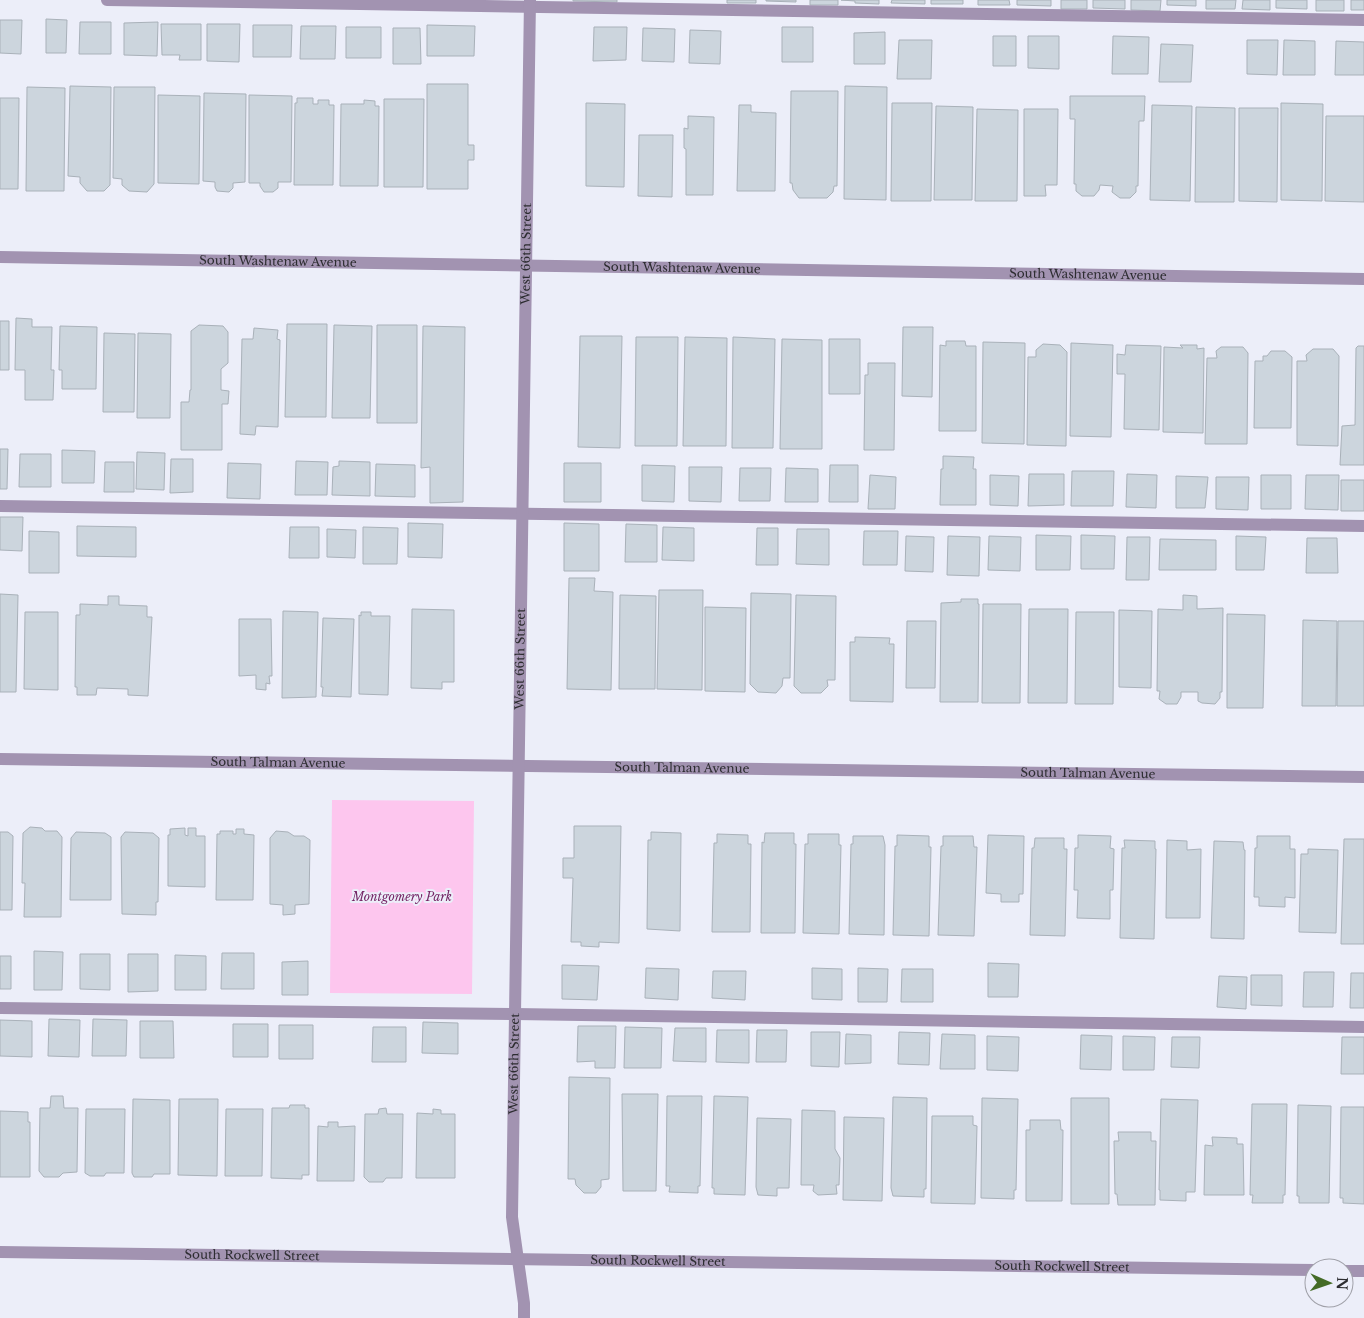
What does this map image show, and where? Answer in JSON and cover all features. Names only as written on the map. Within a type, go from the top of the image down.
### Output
[{"type":"street","points":[[107,0],[530,3],[1364,20]]},
{"type":"street","name":"West 66th Street","points":[[524,1318],[524,1303],[512,1217],[530,3]]},
{"type":"street","name":"South Washtenaw Avenue","points":[[0,258],[1364,279]]},
{"type":"street","points":[[0,506],[1364,526]]},
{"type":"street","name":"South Talman Avenue","points":[[0,759],[1364,777]]},
{"type":"street","points":[[0,1008],[1364,1027]]},
{"type":"street","name":"South Rockwell Street","points":[[0,1252],[1304,1270]]},
{"type":"green space","name":"Montgomery Park","points":[[332,800],[474,801],[472,994],[330,993]]},
{"type":"building","points":[[617,0],[617,2],[573,1]]},
{"type":"building","points":[[727,0],[756,0],[756,3],[727,3]]},
{"type":"building","points":[[796,0],[796,2],[766,1]]},
{"type":"building","points":[[810,0],[838,0],[838,5],[810,5]]},
{"type":"building","points":[[841,0],[879,0],[879,4],[855,3],[855,1]]},
{"type":"building","points":[[892,0],[925,0],[925,4],[891,3]]},
{"type":"building","points":[[931,0],[963,0],[963,4],[931,4]]},
{"type":"building","points":[[978,0],[1009,0],[1010,5],[978,5]]},
{"type":"building","points":[[1017,0],[1051,0],[1051,6],[1017,5]]},
{"type":"building","points":[[1061,0],[1087,0],[1087,9],[1061,9]]},
{"type":"building","points":[[1093,0],[1125,0],[1125,9],[1093,8]]},
{"type":"building","points":[[1131,0],[1161,0],[1160,11],[1131,10]]},
{"type":"building","points":[[1167,0],[1196,0],[1196,6],[1167,5]]},
{"type":"building","points":[[1206,0],[1236,0],[1235,9],[1206,9]]},
{"type":"building","points":[[1243,0],[1270,0],[1270,10],[1242,9]]},
{"type":"building","points":[[1276,0],[1307,0],[1307,9],[1276,8]]},
{"type":"building","points":[[1316,0],[1344,0],[1344,11],[1316,11]]},
{"type":"building","points":[[1351,0],[1364,0],[1364,10],[1351,10]]},
{"type":"building","points":[[46,19],[67,20],[66,53],[46,53]]},
{"type":"building","points":[[0,20],[22,20],[21,54],[0,53]]},
{"type":"building","points":[[80,22],[111,22],[111,54],[79,54]]},
{"type":"building","points":[[158,22],[157,56],[124,55],[124,23]]},
{"type":"building","points":[[161,24],[201,24],[201,60],[179,60],[180,55],[162,55]]},
{"type":"building","points":[[207,24],[240,24],[239,62],[207,61]]},
{"type":"building","points":[[253,25],[292,25],[291,57],[253,57]]},
{"type":"building","points":[[427,25],[475,26],[474,56],[427,56]]},
{"type":"building","points":[[301,26],[336,26],[335,59],[300,59]]},
{"type":"building","points":[[346,27],[381,27],[381,58],[346,58]]},
{"type":"building","points":[[594,27],[627,27],[626,60],[593,61]]},
{"type":"building","points":[[782,27],[813,27],[813,62],[782,62]]},
{"type":"building","points":[[393,28],[420,28],[421,64],[393,64]]},
{"type":"building","points":[[643,28],[675,29],[674,62],[642,61]]},
{"type":"building","points":[[690,30],[721,31],[720,64],[689,63]]},
{"type":"building","points":[[885,32],[885,64],[854,64],[854,33]]},
{"type":"building","points":[[993,36],[1016,36],[1016,66],[993,66]]},
{"type":"building","points":[[1028,36],[1059,36],[1059,69],[1028,68]]},
{"type":"building","points":[[1113,36],[1149,37],[1148,74],[1112,74]]},
{"type":"building","points":[[899,40],[932,40],[931,79],[897,79]]},
{"type":"building","points":[[1247,40],[1278,40],[1277,75],[1247,74]]},
{"type":"building","points":[[1284,40],[1315,41],[1315,75],[1283,75]]},
{"type":"building","points":[[1336,41],[1364,42],[1364,75],[1335,75]]},
{"type":"building","points":[[1161,44],[1193,45],[1191,82],[1159,82]]},
{"type":"building","points":[[427,84],[468,84],[468,145],[474,145],[474,160],[468,160],[468,189],[427,189]]},
{"type":"building","points":[[70,86],[111,87],[110,185],[104,191],[87,191],[80,183],[80,177],[68,176]]},
{"type":"building","points":[[845,86],[887,87],[886,200],[844,199]]},
{"type":"building","points":[[27,87],[65,88],[64,191],[26,191]]},
{"type":"building","points":[[114,87],[155,87],[154,184],[147,192],[129,191],[122,185],[122,179],[113,178]]},
{"type":"building","points":[[791,91],[838,91],[837,186],[834,186],[833,192],[827,198],[799,198],[793,190],[792,183],[790,183]]},
{"type":"building","points":[[204,93],[246,94],[245,182],[233,183],[233,188],[229,192],[217,191],[215,182],[203,181]]},
{"type":"building","points":[[158,95],[200,96],[199,184],[158,183]]},
{"type":"building","points":[[249,95],[292,96],[291,182],[278,182],[278,188],[273,192],[264,192],[260,183],[249,183]]},
{"type":"building","points":[[1070,96],[1145,96],[1144,121],[1139,121],[1138,186],[1136,186],[1136,192],[1130,198],[1120,198],[1112,192],[1113,186],[1100,185],[1099,190],[1094,196],[1082,196],[1076,191],[1076,184],[1074,184],[1075,119],[1070,119]]},
{"type":"building","points":[[0,98],[19,98],[18,189],[0,189]]},
{"type":"building","points":[[297,98],[313,98],[313,104],[318,104],[318,100],[329,100],[329,105],[334,105],[333,185],[294,185],[295,103],[297,103]]},
{"type":"building","points":[[384,99],[424,99],[423,187],[384,187]]},
{"type":"building","points":[[364,100],[375,101],[375,106],[379,106],[378,186],[340,186],[341,104],[364,104]]},
{"type":"building","points":[[586,103],[625,104],[624,187],[586,186]]},
{"type":"building","points":[[892,103],[932,103],[931,201],[891,201]]},
{"type":"building","points":[[1281,103],[1323,104],[1322,201],[1281,200]]},
{"type":"building","points":[[739,105],[751,105],[751,112],[776,113],[775,191],[737,191]]},
{"type":"building","points":[[1152,105],[1192,106],[1190,201],[1150,200]]},
{"type":"building","points":[[936,106],[973,107],[972,200],[934,200]]},
{"type":"building","points":[[1196,107],[1235,108],[1234,202],[1195,202]]},
{"type":"building","points":[[1239,108],[1278,108],[1277,202],[1239,201]]},
{"type":"building","points":[[977,109],[1018,110],[1017,201],[975,201]]},
{"type":"building","points":[[1024,109],[1058,109],[1057,185],[1045,185],[1046,196],[1024,196]]},
{"type":"building","points":[[688,116],[714,117],[713,195],[686,195],[684,128],[688,129]]},
{"type":"building","points":[[1326,116],[1364,116],[1364,202],[1325,201]]},
{"type":"building","points":[[639,135],[673,135],[672,197],[638,196]]},
{"type":"building","points":[[16,318],[32,319],[32,327],[52,327],[51,370],[54,370],[53,400],[25,400],[25,370],[15,370]]},
{"type":"building","points":[[0,321],[9,321],[9,370],[0,370]]},
{"type":"building","points":[[287,324],[327,324],[326,417],[285,417]]},
{"type":"building","points":[[199,325],[223,326],[228,332],[228,363],[221,369],[221,390],[229,391],[228,404],[222,404],[222,450],[181,450],[181,402],[189,402],[191,390],[191,331]]},
{"type":"building","points":[[334,325],[372,326],[370,418],[332,418]]},
{"type":"building","points":[[377,325],[417,325],[417,423],[377,423]]},
{"type":"building","points":[[60,326],[97,327],[96,389],[62,389],[62,370],[59,370]]},
{"type":"building","points":[[423,326],[465,327],[463,502],[430,503],[430,467],[421,468]]},
{"type":"building","points":[[903,327],[933,327],[932,397],[902,396]]},
{"type":"building","points":[[254,328],[278,330],[277,339],[280,340],[278,427],[256,426],[255,435],[240,434],[242,339],[253,339]]},
{"type":"building","points":[[104,333],[135,334],[134,412],[103,412]]},
{"type":"building","points":[[138,333],[171,334],[170,418],[137,418]]},
{"type":"building","points":[[580,336],[622,336],[620,448],[578,447]]},
{"type":"building","points":[[636,337],[678,337],[677,446],[635,446]]},
{"type":"building","points":[[685,337],[727,338],[726,446],[683,446]]},
{"type":"building","points":[[733,337],[775,339],[773,448],[732,448]]},
{"type":"building","points":[[782,339],[822,340],[822,449],[780,449]]},
{"type":"building","points":[[829,339],[860,339],[860,394],[829,394]]},
{"type":"building","points":[[946,341],[965,341],[966,346],[976,346],[976,431],[939,431],[940,345],[946,346]]},
{"type":"building","points":[[983,342],[1025,343],[1024,444],[982,443]]},
{"type":"building","points":[[1071,343],[1113,345],[1111,437],[1070,436]]},
{"type":"building","points":[[1043,344],[1060,345],[1067,352],[1066,446],[1027,445],[1028,357],[1036,357],[1036,350]]},
{"type":"building","points":[[1126,345],[1161,346],[1159,430],[1124,429],[1125,374],[1117,374],[1117,354],[1125,355]]},
{"type":"building","points":[[1180,345],[1197,345],[1197,349],[1204,348],[1203,433],[1163,432],[1164,347],[1183,348]]},
{"type":"building","points":[[1364,346],[1364,465],[1340,465],[1342,426],[1355,425],[1356,348]]},
{"type":"building","points":[[1221,347],[1243,347],[1248,353],[1247,444],[1205,444],[1207,358],[1217,358],[1216,351]]},
{"type":"building","points":[[1313,349],[1333,349],[1339,356],[1338,446],[1297,445],[1297,361],[1307,361],[1306,355]]},
{"type":"building","points":[[1271,351],[1285,351],[1292,357],[1291,428],[1254,428],[1255,361],[1263,361],[1263,356],[1267,356]]},
{"type":"building","points":[[868,363],[895,363],[894,450],[864,450],[865,375],[868,375]]},
{"type":"building","points":[[0,449],[8,449],[7,489],[0,489]]},
{"type":"building","points":[[62,450],[95,451],[94,483],[62,483]]},
{"type":"building","points":[[137,452],[165,453],[164,490],[136,489]]},
{"type":"building","points":[[20,454],[51,454],[51,487],[19,487]]},
{"type":"building","points":[[943,456],[974,457],[976,505],[940,505]]},
{"type":"building","points":[[171,459],[193,459],[193,492],[170,493]]},
{"type":"building","points":[[296,461],[328,462],[327,495],[295,495]]},
{"type":"building","points":[[339,461],[370,462],[370,496],[332,495],[333,467],[339,466]]},
{"type":"building","points":[[105,462],[134,462],[134,492],[104,492]]},
{"type":"building","points":[[228,463],[261,464],[260,499],[227,498]]},
{"type":"building","points":[[564,463],[601,463],[601,502],[564,502]]},
{"type":"building","points":[[376,464],[415,465],[415,497],[375,496]]},
{"type":"building","points":[[642,465],[675,466],[674,502],[642,501]]},
{"type":"building","points":[[830,465],[858,465],[858,502],[829,502]]},
{"type":"building","points":[[689,467],[722,467],[721,502],[689,501]]},
{"type":"building","points":[[740,468],[771,468],[770,501],[739,501]]},
{"type":"building","points":[[786,468],[818,469],[818,502],[785,502]]},
{"type":"building","points":[[1072,471],[1114,471],[1113,506],[1071,506]]},
{"type":"building","points":[[1029,474],[1064,474],[1064,505],[1028,506]]},
{"type":"building","points":[[1127,474],[1157,475],[1156,508],[1126,507]]},
{"type":"building","points":[[870,475],[896,477],[895,509],[868,509]]},
{"type":"building","points":[[990,475],[1019,476],[1018,506],[990,505]]},
{"type":"building","points":[[1261,475],[1291,475],[1291,509],[1261,509]]},
{"type":"building","points":[[1306,475],[1339,475],[1338,510],[1305,509]]},
{"type":"building","points":[[1176,476],[1208,477],[1205,508],[1176,508]]},
{"type":"building","points":[[1216,477],[1249,477],[1248,510],[1216,509]]},
{"type":"building","points":[[1341,480],[1364,480],[1364,511],[1341,511]]},
{"type":"building","points":[[0,517],[23,517],[22,551],[0,550]]},
{"type":"building","points":[[408,523],[443,524],[442,558],[408,557]]},
{"type":"building","points":[[564,523],[599,524],[599,571],[564,571]]},
{"type":"building","points":[[626,524],[657,525],[657,562],[625,562]]},
{"type":"building","points":[[77,526],[136,527],[136,557],[77,556]]},
{"type":"building","points":[[290,527],[319,527],[319,558],[289,558]]},
{"type":"building","points":[[363,527],[398,528],[397,564],[363,564]]},
{"type":"building","points":[[663,527],[694,528],[694,561],[662,560]]},
{"type":"building","points":[[757,528],[778,528],[778,565],[756,565]]},
{"type":"building","points":[[327,529],[356,530],[355,558],[327,557]]},
{"type":"building","points":[[797,529],[829,529],[829,565],[796,564]]},
{"type":"building","points":[[29,531],[59,532],[59,573],[29,573]]},
{"type":"building","points":[[864,531],[898,531],[897,565],[863,565]]},
{"type":"building","points":[[1036,535],[1071,536],[1070,570],[1036,570]]},
{"type":"building","points":[[1081,535],[1115,536],[1114,569],[1081,569]]},
{"type":"building","points":[[906,536],[934,537],[933,572],[905,571]]},
{"type":"building","points":[[948,536],[980,537],[979,576],[947,575]]},
{"type":"building","points":[[989,536],[1021,537],[1020,571],[988,570]]},
{"type":"building","points":[[1236,536],[1266,537],[1264,570],[1236,570]]},
{"type":"building","points":[[1127,537],[1150,537],[1149,580],[1126,580]]},
{"type":"building","points":[[1307,538],[1337,538],[1338,573],[1306,573]]},
{"type":"building","points":[[1160,539],[1216,540],[1216,570],[1159,570]]},
{"type":"building","points":[[569,578],[595,578],[594,591],[613,592],[611,690],[567,689]]},
{"type":"building","points":[[659,590],[703,590],[702,690],[657,689]]},
{"type":"building","points":[[751,593],[791,594],[790,678],[783,678],[782,686],[776,693],[758,692],[750,684]]},
{"type":"building","points":[[0,594],[18,595],[16,692],[0,692]]},
{"type":"building","points":[[620,595],[656,596],[655,689],[619,689]]},
{"type":"building","points":[[796,595],[836,596],[835,680],[827,680],[828,686],[821,693],[801,693],[794,686]]},
{"type":"building","points":[[1183,595],[1197,596],[1197,609],[1223,608],[1222,692],[1220,692],[1220,698],[1215,704],[1198,701],[1198,692],[1181,692],[1181,697],[1177,704],[1166,704],[1159,699],[1160,691],[1157,691],[1158,609],[1183,610]]},
{"type":"building","points":[[108,596],[119,596],[119,605],[147,606],[147,617],[152,617],[148,696],[128,695],[128,689],[97,688],[96,695],[77,695],[77,687],[75,687],[76,615],[80,615],[80,604],[108,605]]},
{"type":"building","points":[[961,599],[978,599],[979,604],[978,702],[940,702],[941,603],[961,602]]},
{"type":"building","points":[[983,604],[1021,604],[1020,703],[982,703]]},
{"type":"building","points":[[705,607],[746,608],[745,692],[705,691]]},
{"type":"building","points":[[412,609],[454,610],[454,682],[442,682],[442,689],[411,688]]},
{"type":"building","points":[[1029,609],[1068,609],[1067,703],[1028,703]]},
{"type":"building","points":[[1119,610],[1152,611],[1151,688],[1119,687]]},
{"type":"building","points":[[283,611],[318,612],[316,697],[282,698]]},
{"type":"building","points":[[25,612],[58,612],[58,690],[24,689]]},
{"type":"building","points":[[361,612],[371,612],[371,616],[390,616],[388,695],[359,694],[359,615],[361,616]]},
{"type":"building","points":[[1076,612],[1114,612],[1113,704],[1075,704]]},
{"type":"building","points":[[1227,614],[1265,615],[1263,708],[1227,708]]},
{"type":"building","points":[[323,618],[354,619],[351,697],[322,696]]},
{"type":"building","points":[[239,619],[271,619],[272,676],[269,676],[270,684],[266,683],[266,690],[256,689],[256,675],[239,676]]},
{"type":"building","points":[[1303,620],[1337,621],[1336,706],[1302,706]]},
{"type":"building","points":[[907,621],[936,621],[935,688],[906,688]]},
{"type":"building","points":[[1338,621],[1364,621],[1364,706],[1337,706]]},
{"type":"building","points":[[855,637],[890,638],[889,644],[894,644],[893,702],[850,701],[850,642],[855,642]]},
{"type":"building","points":[[574,826],[621,826],[619,943],[599,942],[599,947],[581,946],[581,942],[571,942],[573,878],[563,878],[563,858],[574,858]]},
{"type":"building","points":[[30,827],[42,828],[45,831],[57,831],[62,837],[61,917],[24,917],[25,883],[22,883],[23,833]]},
{"type":"building","points":[[185,828],[185,835],[188,836],[188,828],[196,828],[196,836],[205,836],[205,887],[168,886],[168,835],[170,835],[170,829]]},
{"type":"building","points":[[236,829],[244,829],[244,834],[254,835],[253,900],[216,900],[217,834],[220,834],[220,831],[233,831],[233,834],[236,834]]},
{"type":"building","points":[[276,831],[288,832],[294,836],[304,836],[310,840],[309,904],[295,905],[295,914],[283,915],[283,905],[270,904],[270,838]]},
{"type":"building","points":[[0,832],[8,832],[13,836],[12,910],[0,910]]},
{"type":"building","points":[[76,832],[105,833],[111,837],[111,900],[70,900],[71,838]]},
{"type":"building","points":[[125,832],[153,833],[159,838],[156,915],[122,914],[121,837]]},
{"type":"building","points":[[651,832],[681,833],[680,931],[647,929],[648,840],[651,840]]},
{"type":"building","points":[[765,833],[794,833],[794,844],[796,844],[795,933],[761,933],[762,842],[764,843]]},
{"type":"building","points":[[717,834],[748,835],[748,844],[751,844],[750,932],[712,932],[714,843],[717,843]]},
{"type":"building","points":[[808,834],[839,834],[839,845],[841,845],[839,934],[803,933],[805,844],[808,844]]},
{"type":"building","points":[[897,835],[929,836],[929,847],[931,847],[929,936],[893,935],[895,846],[897,846]]},
{"type":"building","points":[[988,835],[1024,836],[1023,894],[1019,894],[1019,902],[1001,902],[1001,894],[986,893]]},
{"type":"building","points":[[1078,835],[1111,836],[1110,848],[1114,849],[1113,890],[1110,890],[1110,919],[1077,918],[1078,890],[1074,890],[1075,848],[1078,848]]},
{"type":"building","points":[[853,836],[883,836],[885,845],[884,935],[849,934],[851,844],[853,844]]},
{"type":"building","points":[[943,836],[973,836],[974,847],[977,847],[974,936],[938,935]]},
{"type":"building","points":[[1257,836],[1290,836],[1290,849],[1295,849],[1295,898],[1285,897],[1285,907],[1259,906],[1259,897],[1254,897]]},
{"type":"building","points":[[1035,838],[1064,838],[1064,849],[1067,849],[1065,936],[1030,935],[1032,848],[1034,848]]},
{"type":"building","points":[[1344,839],[1364,839],[1364,944],[1341,944]]},
{"type":"building","points":[[1124,840],[1155,841],[1154,939],[1120,938],[1122,848],[1125,848]]},
{"type":"building","points":[[1167,840],[1187,841],[1187,850],[1201,849],[1200,918],[1166,918]]},
{"type":"building","points":[[1214,841],[1243,842],[1245,850],[1244,939],[1211,938]]},
{"type":"building","points":[[1308,849],[1338,850],[1336,933],[1299,932],[1301,854],[1308,854]]},
{"type":"building","points":[[34,951],[63,952],[62,990],[34,990]]},
{"type":"building","points":[[222,953],[254,953],[254,989],[221,989]]},
{"type":"building","points":[[80,954],[110,954],[110,990],[80,989]]},
{"type":"building","points":[[128,954],[158,954],[158,991],[128,992]]},
{"type":"building","points":[[175,955],[206,956],[206,990],[175,990]]},
{"type":"building","points":[[0,956],[11,956],[11,989],[0,989]]},
{"type":"building","points":[[308,961],[308,995],[282,995],[282,962]]},
{"type":"building","points":[[988,963],[1019,964],[1018,997],[988,997]]},
{"type":"building","points":[[562,965],[599,966],[597,1000],[562,999]]},
{"type":"building","points":[[646,968],[679,969],[678,1000],[645,998]]},
{"type":"building","points":[[812,968],[842,969],[842,1000],[812,999]]},
{"type":"building","points":[[858,968],[888,969],[887,1002],[858,1002]]},
{"type":"building","points":[[902,969],[933,969],[933,1002],[901,1002]]},
{"type":"building","points":[[713,971],[746,971],[745,1000],[712,998]]},
{"type":"building","points":[[1304,972],[1334,972],[1333,1007],[1303,1007]]},
{"type":"building","points":[[1351,973],[1364,973],[1364,1008],[1350,1008]]},
{"type":"building","points":[[1251,975],[1282,975],[1282,1006],[1251,1005]]},
{"type":"building","points":[[1219,976],[1247,977],[1246,1009],[1217,1007]]},
{"type":"building","points":[[49,1019],[80,1020],[79,1057],[48,1056]]},
{"type":"building","points":[[93,1019],[127,1020],[126,1056],[92,1056]]},
{"type":"building","points":[[0,1020],[32,1021],[32,1057],[0,1056]]},
{"type":"building","points":[[140,1021],[173,1021],[174,1058],[140,1058]]},
{"type":"building","points":[[423,1022],[458,1023],[458,1054],[422,1053]]},
{"type":"building","points":[[233,1024],[268,1024],[268,1057],[233,1057]]},
{"type":"building","points":[[279,1025],[313,1025],[313,1059],[279,1059]]},
{"type":"building","points":[[578,1026],[616,1026],[615,1068],[595,1068],[595,1061],[577,1062]]},
{"type":"building","points":[[373,1027],[406,1027],[406,1062],[372,1062]]},
{"type":"building","points":[[625,1027],[662,1028],[661,1068],[624,1068]]},
{"type":"building","points":[[675,1028],[706,1028],[706,1062],[673,1061]]},
{"type":"building","points":[[717,1030],[749,1030],[749,1063],[716,1062]]},
{"type":"building","points":[[757,1030],[787,1030],[786,1062],[756,1062]]},
{"type":"building","points":[[811,1032],[840,1032],[839,1067],[811,1066]]},
{"type":"building","points":[[899,1032],[930,1033],[929,1065],[898,1064]]},
{"type":"building","points":[[846,1034],[871,1035],[871,1063],[845,1064]]},
{"type":"building","points":[[942,1034],[975,1035],[975,1069],[940,1069]]},
{"type":"building","points":[[1081,1035],[1112,1036],[1111,1070],[1080,1069]]},
{"type":"building","points":[[987,1036],[1019,1037],[1018,1071],[987,1070]]},
{"type":"building","points":[[1123,1036],[1155,1037],[1154,1070],[1123,1070]]},
{"type":"building","points":[[1172,1037],[1200,1037],[1199,1068],[1171,1067]]},
{"type":"building","points":[[1342,1037],[1364,1037],[1364,1074],[1341,1074]]},
{"type":"building","points":[[569,1077],[610,1078],[609,1179],[601,1180],[601,1187],[596,1193],[584,1193],[576,1185],[575,1179],[568,1179]]},
{"type":"building","points":[[622,1094],[658,1094],[656,1191],[623,1191]]},
{"type":"building","points":[[51,1096],[63,1096],[64,1108],[78,1108],[77,1172],[63,1173],[59,1177],[44,1177],[39,1171],[40,1108],[50,1108]]},
{"type":"building","points":[[667,1096],[702,1096],[700,1186],[698,1186],[698,1193],[669,1192],[670,1186],[666,1186]]},
{"type":"building","points":[[714,1096],[748,1097],[745,1195],[714,1194],[714,1188],[712,1188]]},
{"type":"building","points":[[893,1097],[927,1098],[926,1189],[924,1189],[924,1197],[893,1196],[891,1188]]},
{"type":"building","points":[[982,1098],[1018,1099],[1016,1190],[1014,1190],[1014,1199],[981,1198]]},
{"type":"building","points":[[1071,1098],[1109,1098],[1109,1204],[1071,1204]]},
{"type":"building","points":[[133,1099],[170,1100],[170,1174],[134,1177],[132,1173]]},
{"type":"building","points":[[179,1099],[218,1099],[217,1176],[178,1175]]},
{"type":"building","points":[[1161,1099],[1198,1100],[1195,1192],[1186,1192],[1186,1201],[1160,1200]]},
{"type":"building","points":[[1252,1104],[1287,1104],[1285,1195],[1283,1195],[1283,1203],[1252,1203],[1253,1195],[1250,1195]]},
{"type":"building","points":[[290,1105],[305,1105],[305,1108],[309,1108],[309,1175],[302,1175],[302,1179],[271,1178],[272,1108],[289,1108]]},
{"type":"building","points":[[1298,1105],[1331,1106],[1329,1203],[1299,1203],[1299,1196],[1297,1196]]},
{"type":"building","points":[[1341,1107],[1364,1107],[1364,1204],[1343,1203],[1343,1198],[1340,1198]]},
{"type":"building","points":[[386,1108],[387,1114],[403,1114],[402,1178],[386,1178],[383,1182],[369,1182],[364,1177],[365,1114],[378,1114],[379,1109]]},
{"type":"building","points":[[86,1109],[125,1109],[124,1173],[106,1173],[104,1176],[90,1176],[85,1173]]},
{"type":"building","points":[[226,1109],[263,1109],[262,1176],[225,1176]]},
{"type":"building","points":[[433,1109],[441,1110],[441,1114],[455,1114],[455,1178],[416,1178],[417,1113],[433,1114]]},
{"type":"building","points":[[802,1110],[835,1111],[835,1149],[840,1158],[839,1185],[836,1185],[837,1194],[818,1195],[813,1191],[814,1185],[801,1185]]},
{"type":"building","points":[[0,1111],[28,1112],[28,1122],[30,1122],[30,1177],[0,1177]]},
{"type":"building","points":[[932,1116],[973,1116],[973,1125],[977,1126],[975,1204],[931,1203]]},
{"type":"building","points":[[844,1117],[884,1118],[882,1201],[843,1200]]},
{"type":"building","points":[[757,1118],[791,1119],[789,1188],[777,1188],[777,1196],[758,1195],[756,1187]]},
{"type":"building","points":[[1030,1120],[1060,1120],[1061,1130],[1063,1130],[1062,1201],[1026,1201],[1026,1130],[1030,1130]]},
{"type":"building","points":[[328,1122],[338,1122],[338,1127],[355,1126],[354,1181],[317,1181],[318,1126],[328,1127]]},
{"type":"building","points":[[1118,1132],[1151,1132],[1151,1141],[1156,1141],[1155,1205],[1118,1205],[1117,1194],[1115,1194],[1114,1141],[1119,1141]]},
{"type":"building","points":[[1212,1137],[1237,1138],[1237,1144],[1243,1144],[1244,1195],[1204,1195],[1205,1145],[1213,1146]]}]
